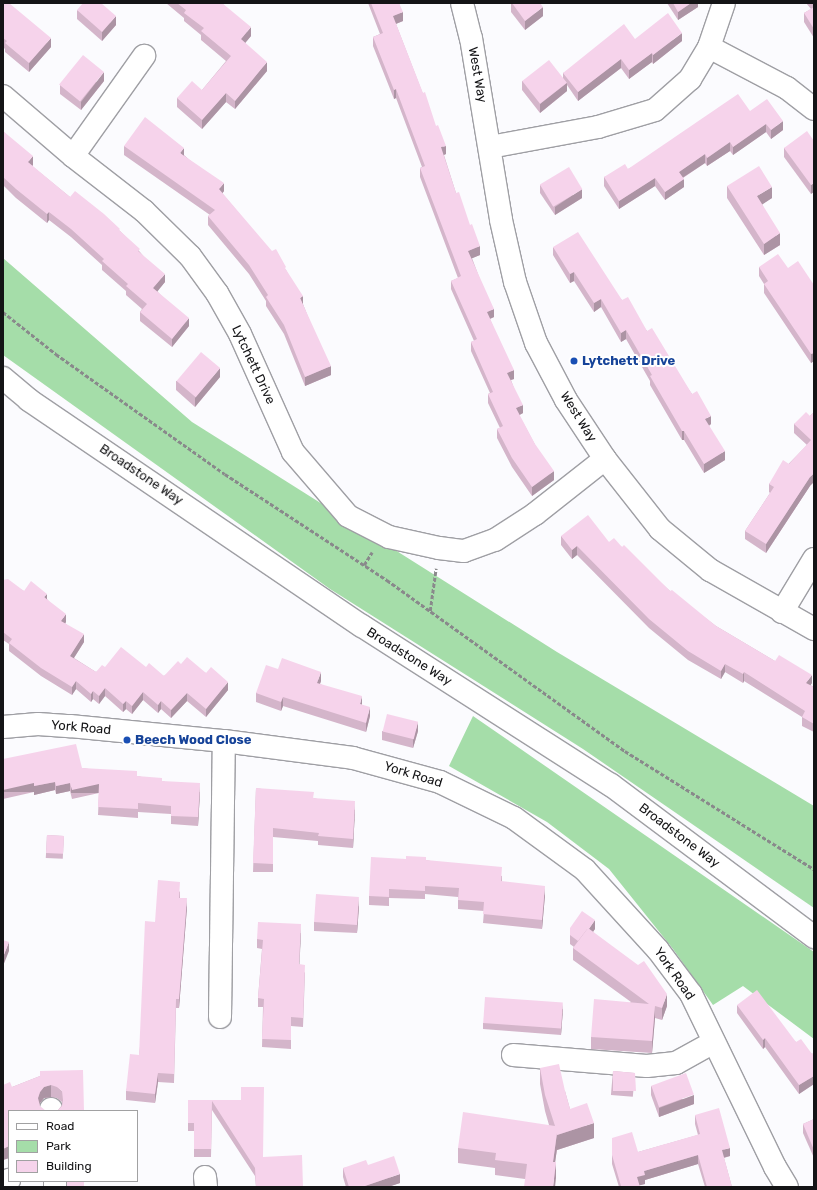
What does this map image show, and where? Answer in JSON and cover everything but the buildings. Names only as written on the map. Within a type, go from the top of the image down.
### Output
[{"type":"street","name":"West Way","points":[[462,3],[471,38],[502,220],[515,282],[536,343],[566,400],[605,459],[660,529],[710,570],[814,629]]},
{"type":"street","points":[[490,147],[598,127],[655,110],[690,78],[709,47],[724,3]]},
{"type":"street","points":[[709,47],[787,88],[814,109]]},
{"type":"street","points":[[74,156],[144,56]]},
{"type":"street","name":"Lytchett Drive","points":[[3,96],[74,156],[144,211],[190,256],[217,293],[240,334],[293,452],[348,516],[389,537],[439,548],[464,551],[495,540],[535,514],[605,459]]},
{"type":"street","name":"Broadstone Way","points":[[3,378],[30,400],[362,626],[611,785],[814,937]]},
{"type":"street","points":[[782,612],[814,559]]},
{"type":"street","name":"York Road","points":[[4,724],[70,726],[224,741],[346,757],[401,770],[440,782],[514,818],[585,870],[658,950],[691,994],[775,1167],[787,1187]]},
{"type":"street","points":[[220,1017],[224,741]]},
{"type":"street","points":[[513,1055],[647,1066],[676,1063],[714,1042]]},
{"type":"path","points":[[3,312],[56,354],[225,474],[430,611],[625,751],[814,869]]},
{"type":"path","points":[[430,611],[439,548]]},
{"type":"green space","points":[[3,258],[192,422],[557,652],[814,806],[814,908],[583,749],[330,589],[3,355]]},
{"type":"green space","points":[[473,716],[814,952],[814,1039],[743,986],[713,1005],[673,949],[609,869],[547,822],[449,766]]},
{"type":"place","name":"Lytchett Drive","points":[[574,361]]},
{"type":"place","name":"Beech Wood Close","points":[[127,740]]}]
